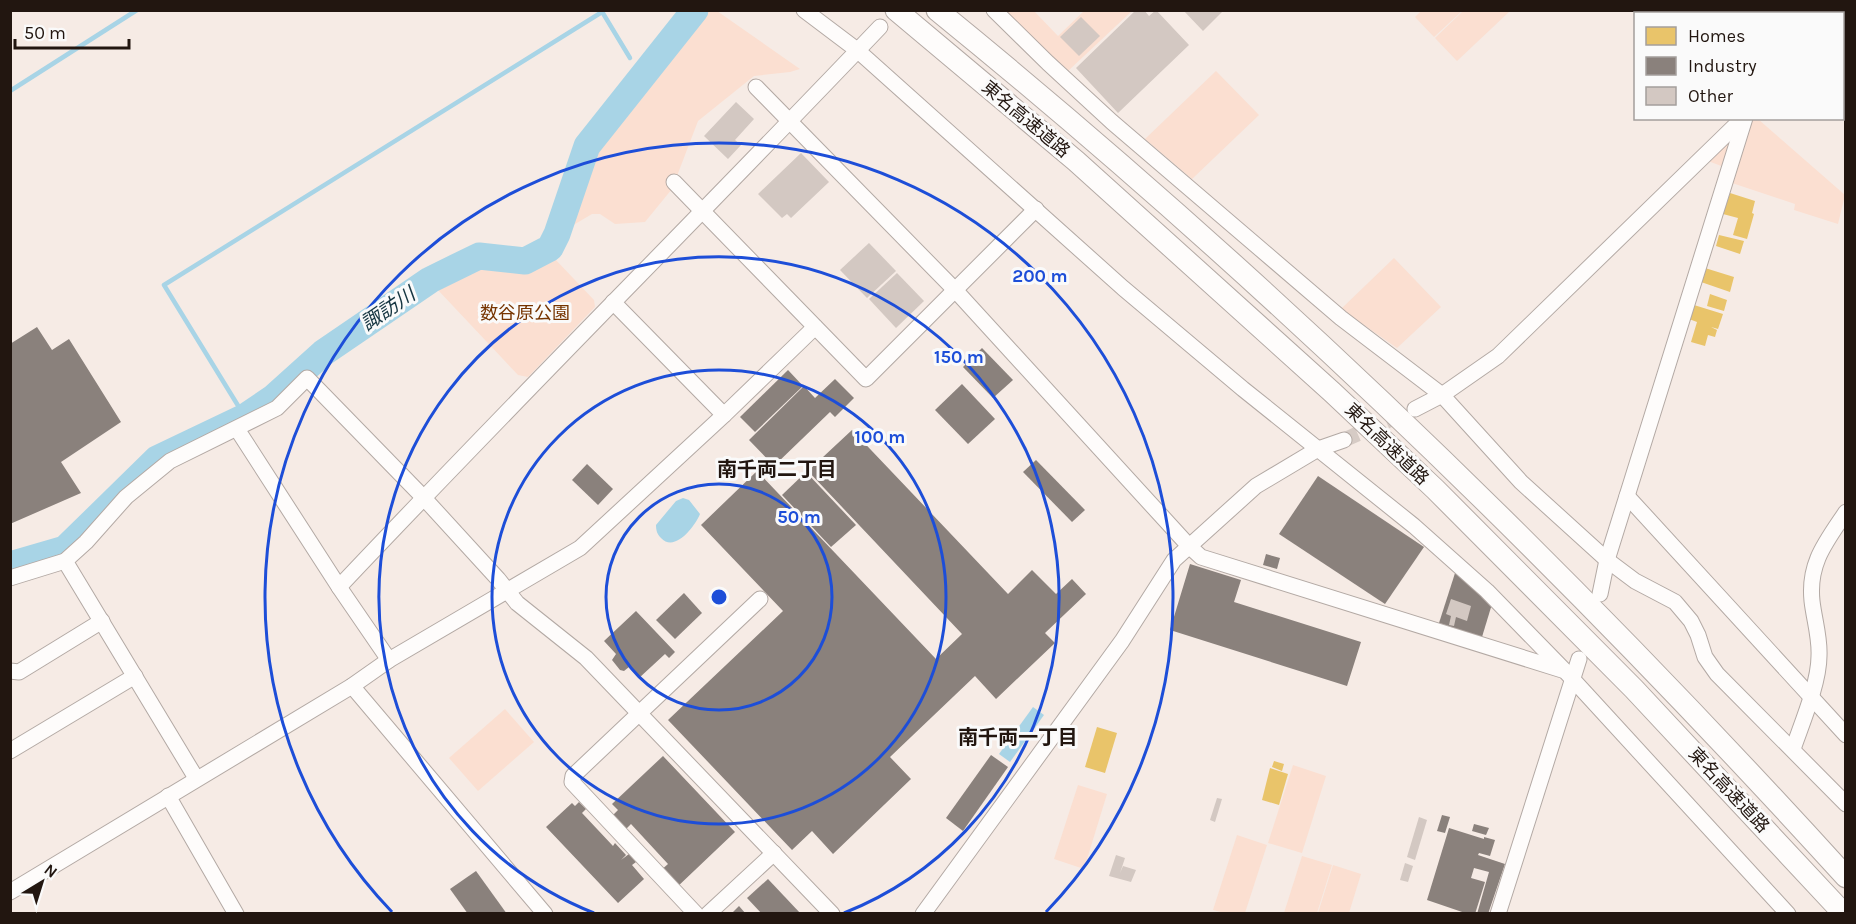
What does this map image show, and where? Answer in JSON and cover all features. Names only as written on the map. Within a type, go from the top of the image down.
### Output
[{"type":"highway","name":"東名高速道路","points":[[896,10],[1076,161],[1332,392],[1435,489],[1634,689],[1844,914]]},
{"type":"highway","name":"東名高速道路","points":[[937,10],[1020,79],[1264,292],[1467,484],[1653,671],[1845,877]]},
{"type":"street","points":[[804,10],[857,50],[1123,288],[1243,389],[1414,526],[1479,584],[1570,676],[1788,914]]},
{"type":"street","points":[[994,10],[1047,63],[1112,122],[1341,318],[1442,395],[1521,482],[1607,560],[1635,581],[1675,602],[1691,621],[1705,657],[1717,674],[1845,804]]},
{"type":"street","points":[[339,587],[880,27]]},
{"type":"street","points":[[756,87],[956,291],[1189,546],[1202,557],[1570,676]]},
{"type":"street","points":[[1415,409],[1442,395],[1498,356],[1742,120]]},
{"type":"street","points":[[1600,594],[1607,560],[1743,120]]},
{"type":"street","points":[[674,182],[866,379],[1036,209]]},
{"type":"street","points":[[613,302],[724,415]]},
{"type":"street","points":[[10,892],[352,686],[389,660],[580,548],[815,327]]},
{"type":"street","points":[[10,578],[65,561],[86,542],[126,497],[170,461],[277,408],[306,378],[423,498],[517,603],[586,658],[832,914]]},
{"type":"street","points":[[237,429],[389,660]]},
{"type":"street","points":[[923,914],[1122,641],[1174,560],[1256,486],[1318,449],[1344,440]]},
{"type":"street","points":[[1627,496],[1845,735]]},
{"type":"street","points":[[1793,749],[1810,698],[1819,656],[1812,599],[1812,575],[1821,551],[1845,512]]},
{"type":"street","points":[[65,561],[196,778]]},
{"type":"street","points":[[696,914],[572,782],[573,776],[760,599]]},
{"type":"street","points":[[10,671],[20,672],[102,621]]},
{"type":"street","points":[[1498,914],[1570,676],[1579,659]]},
{"type":"street","points":[[10,751],[135,676]]},
{"type":"street","points":[[352,686],[545,914]]},
{"type":"street","points":[[168,796],[236,914]]},
{"type":"street","points":[[708,914],[774,853]]},
{"type":"green space","points":[[1422,10],[1462,11],[1434,37],[1415,17]]},
{"type":"green space","points":[[701,11],[717,11],[800,69],[754,76],[698,121],[672,189],[645,222],[615,224],[600,214],[592,214],[565,230],[597,143]]},
{"type":"green space","points":[[1004,11],[1034,11],[1058,36],[1084,11],[1132,11],[1068,71]]},
{"type":"green space","points":[[1463,11],[1510,11],[1457,61],[1435,38]]},
{"type":"green space","points":[[1216,71],[1259,115],[1192,179],[1145,139]]},
{"type":"green space","points":[[1752,120],[1759,120],[1845,195],[1838,224],[1794,210],[1795,204],[1732,183]]},
{"type":"green space","points":[[1734,135],[1724,167],[1708,161]]},
{"type":"green space","name":"数谷原公園","points":[[546,255],[554,258],[594,300],[595,307],[528,377],[518,375],[437,289],[438,283],[477,266],[524,265]]},
{"type":"green space","points":[[1394,258],[1441,307],[1397,348],[1341,309]]},
{"type":"green space","points":[[505,709],[534,742],[478,791],[449,758]]},
{"type":"green space","points":[[1293,765],[1326,776],[1302,853],[1268,843]]},
{"type":"green space","points":[[1078,785],[1107,794],[1084,869],[1054,859]]},
{"type":"green space","points":[[1237,835],[1267,845],[1245,913],[1225,913],[1213,910]]},
{"type":"green space","points":[[1302,856],[1332,865],[1317,913],[1284,913]]},
{"type":"green space","points":[[1333,865],[1361,874],[1349,913],[1318,913]]},
{"type":"water","points":[[683,498],[689,500],[700,514],[684,536],[672,542],[666,542],[659,535],[656,525],[676,501]]},
{"type":"water","points":[[1033,707],[1044,715],[1010,762],[999,754]]},
{"type":"building: Homes","points":[[1730,193],[1755,201],[1747,239],[1733,235],[1738,218],[1723,214]]},
{"type":"building: Homes","points":[[1719,235],[1744,241],[1740,254],[1716,246]]},
{"type":"building: Homes","points":[[1705,268],[1734,277],[1730,292],[1701,282]]},
{"type":"building: Homes","points":[[1710,294],[1727,300],[1724,311],[1707,306]]},
{"type":"building: Homes","points":[[1694,305],[1723,314],[1718,329],[1711,327],[1717,330],[1715,337],[1708,335],[1705,346],[1691,342],[1697,322],[1689,319]]},
{"type":"building: Homes","points":[[1097,727],[1117,733],[1105,773],[1085,767]]},
{"type":"building: Homes","points":[[1274,761],[1284,764],[1282,771],[1272,767]]},
{"type":"building: Homes","points":[[1270,768],[1288,774],[1279,805],[1262,800]]},
{"type":"building: Industry","points":[[37,327],[52,350],[69,339],[121,422],[61,462],[81,493],[10,524],[10,344]]},
{"type":"building: Industry","points":[[982,348],[1013,380],[993,398],[963,367]]},
{"type":"building: Industry","points":[[788,370],[803,386],[755,432],[740,417]]},
{"type":"building: Industry","points":[[835,379],[854,398],[835,417],[830,412],[774,466],[749,440],[804,386],[815,398]]},
{"type":"building: Industry","points":[[962,384],[995,419],[968,444],[935,410]]},
{"type":"building: Industry","points":[[852,430],[1008,594],[1032,570],[1056,594],[1072,579],[1086,594],[1045,633],[1055,643],[996,699],[975,676],[890,757],[911,779],[833,854],[812,831],[792,850],[668,720],[783,611],[701,525],[757,471],[936,659],[962,634],[808,471]]},
{"type":"building: Industry","points":[[1036,460],[1085,510],[1072,522],[1023,472]]},
{"type":"building: Industry","points":[[587,464],[613,489],[598,505],[572,480]]},
{"type":"building: Industry","points":[[806,472],[856,525],[831,547],[782,495]]},
{"type":"building: Industry","points":[[1318,476],[1424,547],[1385,604],[1279,534]]},
{"type":"building: Industry","points":[[1266,554],[1280,558],[1277,569],[1263,565]]},
{"type":"building: Industry","points":[[1190,564],[1241,580],[1234,602],[1361,642],[1347,686],[1170,630]]},
{"type":"building: Industry","points":[[1456,570],[1492,604],[1482,637],[1439,623]]},
{"type":"building: Industry","points":[[684,593],[702,613],[675,639],[656,620]]},
{"type":"building: Industry","points":[[636,611],[675,652],[669,658],[665,654],[639,678],[629,667],[624,671],[620,670],[612,660],[616,654],[604,641]]},
{"type":"building: Industry","points":[[991,755],[1008,767],[963,831],[946,818]]},
{"type":"building: Industry","points":[[663,756],[735,832],[675,889],[659,872],[668,864],[631,824],[622,833],[609,819],[618,810],[612,804]]},
{"type":"building: Industry","points":[[579,802],[586,809],[582,813],[613,846],[615,843],[626,855],[621,860],[629,854],[636,862],[632,865],[644,879],[618,903],[546,827],[572,803],[575,806]]},
{"type":"building: Industry","points":[[1442,815],[1450,817],[1445,833],[1437,831]]},
{"type":"building: Industry","points":[[1474,824],[1489,828],[1486,835],[1472,831]]},
{"type":"building: Industry","points":[[1449,828],[1484,839],[1484,837],[1495,840],[1490,856],[1479,853],[1478,855],[1505,864],[1488,914],[1477,914],[1489,872],[1474,868],[1471,878],[1485,882],[1475,914],[1468,914],[1427,900]]},
{"type":"building: Industry","points":[[476,871],[507,914],[468,914],[450,889]]},
{"type":"building: Industry","points":[[768,879],[801,914],[762,914],[747,898]]},
{"type":"building: Industry","points":[[739,906],[746,914],[731,914]]},
{"type":"building: Other","points":[[1136,10],[1144,10],[1149,16],[1156,10],[1189,45],[1118,113],[1076,68]]},
{"type":"building: Other","points":[[1183,10],[1224,10],[1203,31]]},
{"type":"building: Other","points":[[1081,17],[1100,36],[1079,56],[1060,37]]},
{"type":"building: Other","points":[[736,102],[754,119],[735,140],[741,145],[728,159],[704,136]]},
{"type":"building: Other","points":[[801,153],[829,182],[791,218],[787,214],[782,218],[758,194]]},
{"type":"building: Other","points":[[869,243],[896,271],[867,298],[840,270]]},
{"type":"building: Other","points":[[897,273],[924,301],[896,328],[869,299]]},
{"type":"building: Other","points":[[1451,599],[1471,606],[1467,621],[1456,617],[1454,626],[1449,625],[1451,616],[1446,614]]},
{"type":"building: Other","points":[[1217,798],[1222,799],[1215,822],[1210,820]]},
{"type":"building: Other","points":[[1419,817],[1427,820],[1415,860],[1407,857]]},
{"type":"building: Other","points":[[1116,855],[1125,858],[1120,873],[1123,866],[1136,870],[1131,882],[1109,876]]},
{"type":"building: Other","points":[[1405,863],[1413,866],[1408,882],[1400,880]]},
{"type":"waterway","points":[[10,91],[137,10]]},
{"type":"waterway","points":[[601,10],[630,58]]},
{"type":"waterway","name":"諏訪川","points":[[10,565],[65,549],[157,459],[245,417],[273,398],[323,353],[430,280],[479,256],[525,261],[550,248],[557,234],[587,146],[695,10]]},
{"type":"waterway","points":[[245,417],[164,285],[602,12]]},
{"type":"tunnel","points":[[1344,440],[1405,413]]},
{"type":"district","name":"南千両二丁目","points":[[777,469]]},
{"type":"district","name":"南千両一丁目","points":[[1018,737]]}]
